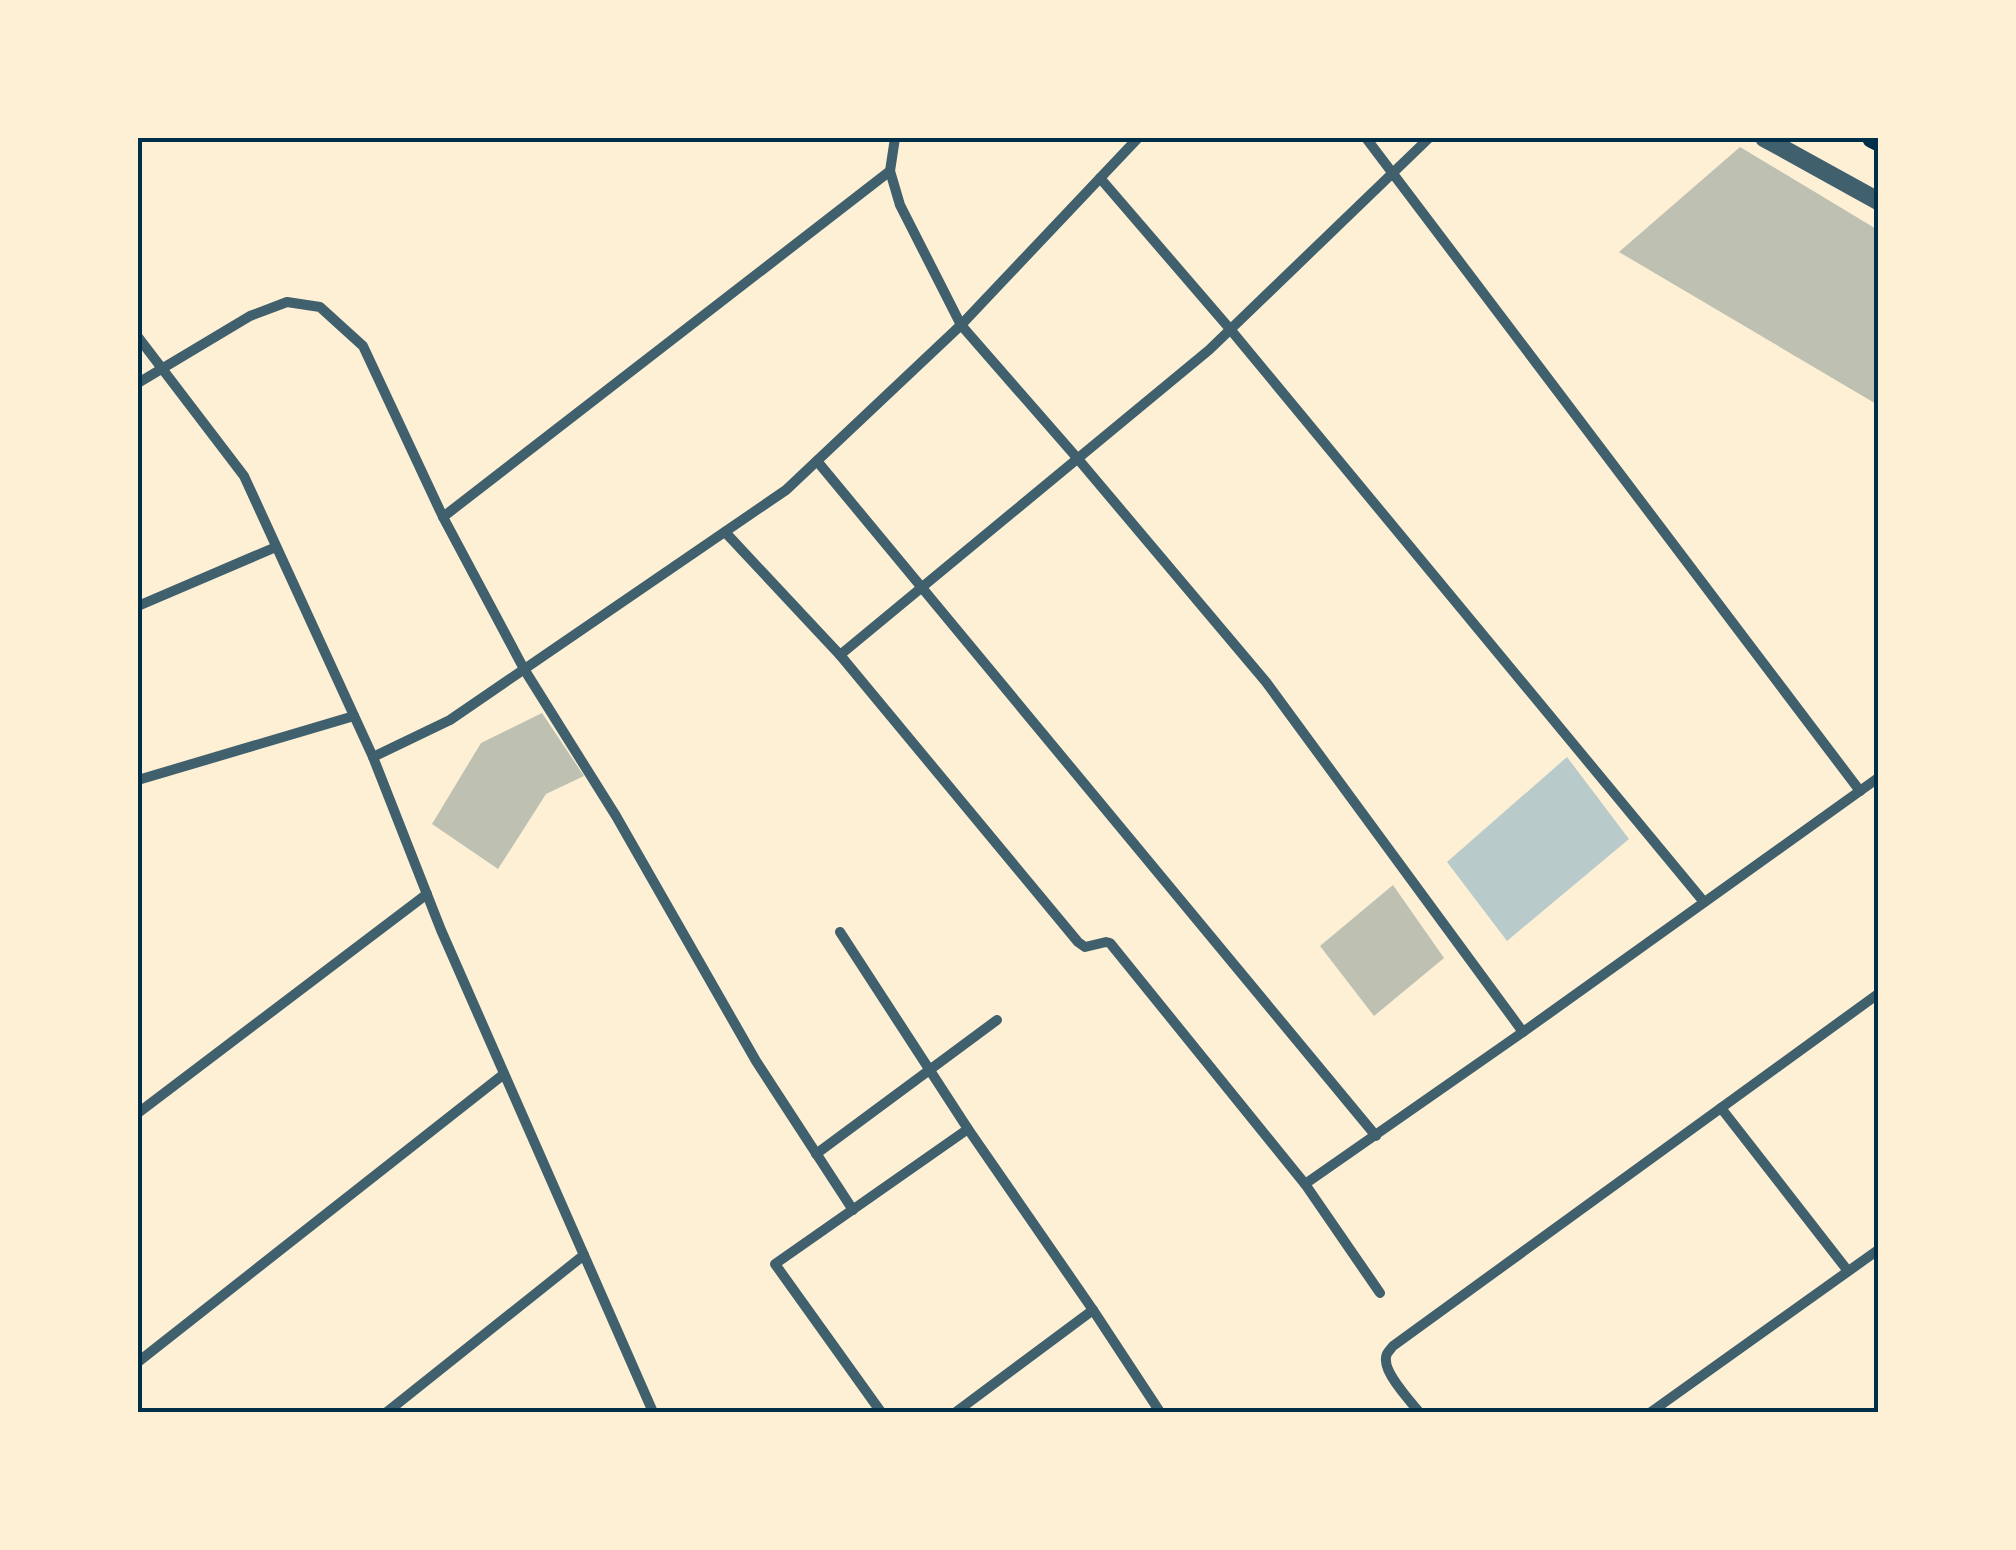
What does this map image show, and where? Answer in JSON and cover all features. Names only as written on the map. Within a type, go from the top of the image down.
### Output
[{"type":"street","points":[[896,138],[890,171],[900,205],[961,325],[1266,682],[1523,1032]]},
{"type":"street","points":[[374,757],[450,720],[786,490],[961,325],[1138,138]]},
{"type":"street","points":[[1366,138],[1860,791]]},
{"type":"street","points":[[840,655],[1209,350],[1429,138]]},
{"type":"street","points":[[1764,138],[1878,201]]},
{"type":"street","points":[[444,517],[890,171]]},
{"type":"street","points":[[1100,178],[1230,329],[1704,902]]},
{"type":"street","points":[[138,383],[250,316],[287,302],[320,307],[363,346],[444,517],[524,669],[616,816],[756,1061],[852,1210]]},
{"type":"street","points":[[138,337],[244,476],[374,757],[427,894],[652,1412]]},
{"type":"street","points":[[816,461],[1376,1136]]},
{"type":"street","points":[[726,532],[840,655],[1078,942],[1085,947],[1110,943],[1304,1184],[1380,1293]]},
{"type":"street","points":[[138,606],[276,547]]},
{"type":"street","points":[[138,780],[354,716]]},
{"type":"street","points":[[1304,1184],[1878,778]]},
{"type":"street","points":[[138,1112],[427,894]]},
{"type":"street","points":[[840,932],[1160,1412]]},
{"type":"street","points":[[1419,1412],[1385,1363],[1393,1346],[1878,994]]},
{"type":"street","points":[[816,1154],[997,1020]]},
{"type":"street","points":[[138,1362],[504,1074]]},
{"type":"street","points":[[1721,1108],[1848,1271]]},
{"type":"street","points":[[880,1412],[775,1264],[968,1129]]},
{"type":"street","points":[[1650,1412],[1878,1250]]},
{"type":"street","points":[[387,1412],[584,1256]]},
{"type":"street","points":[[956,1412],[1093,1310]]},
{"type":"shaded area","points":[[1567,757],[1629,839],[1507,941],[1447,862]]},
{"type":"building","points":[[1740,147],[1878,230],[1878,405],[1619,252]]},
{"type":"building","points":[[542,713],[584,776],[546,794],[498,869],[432,824],[481,743]]},
{"type":"building","points":[[1393,885],[1444,958],[1374,1016],[1320,946]]}]
